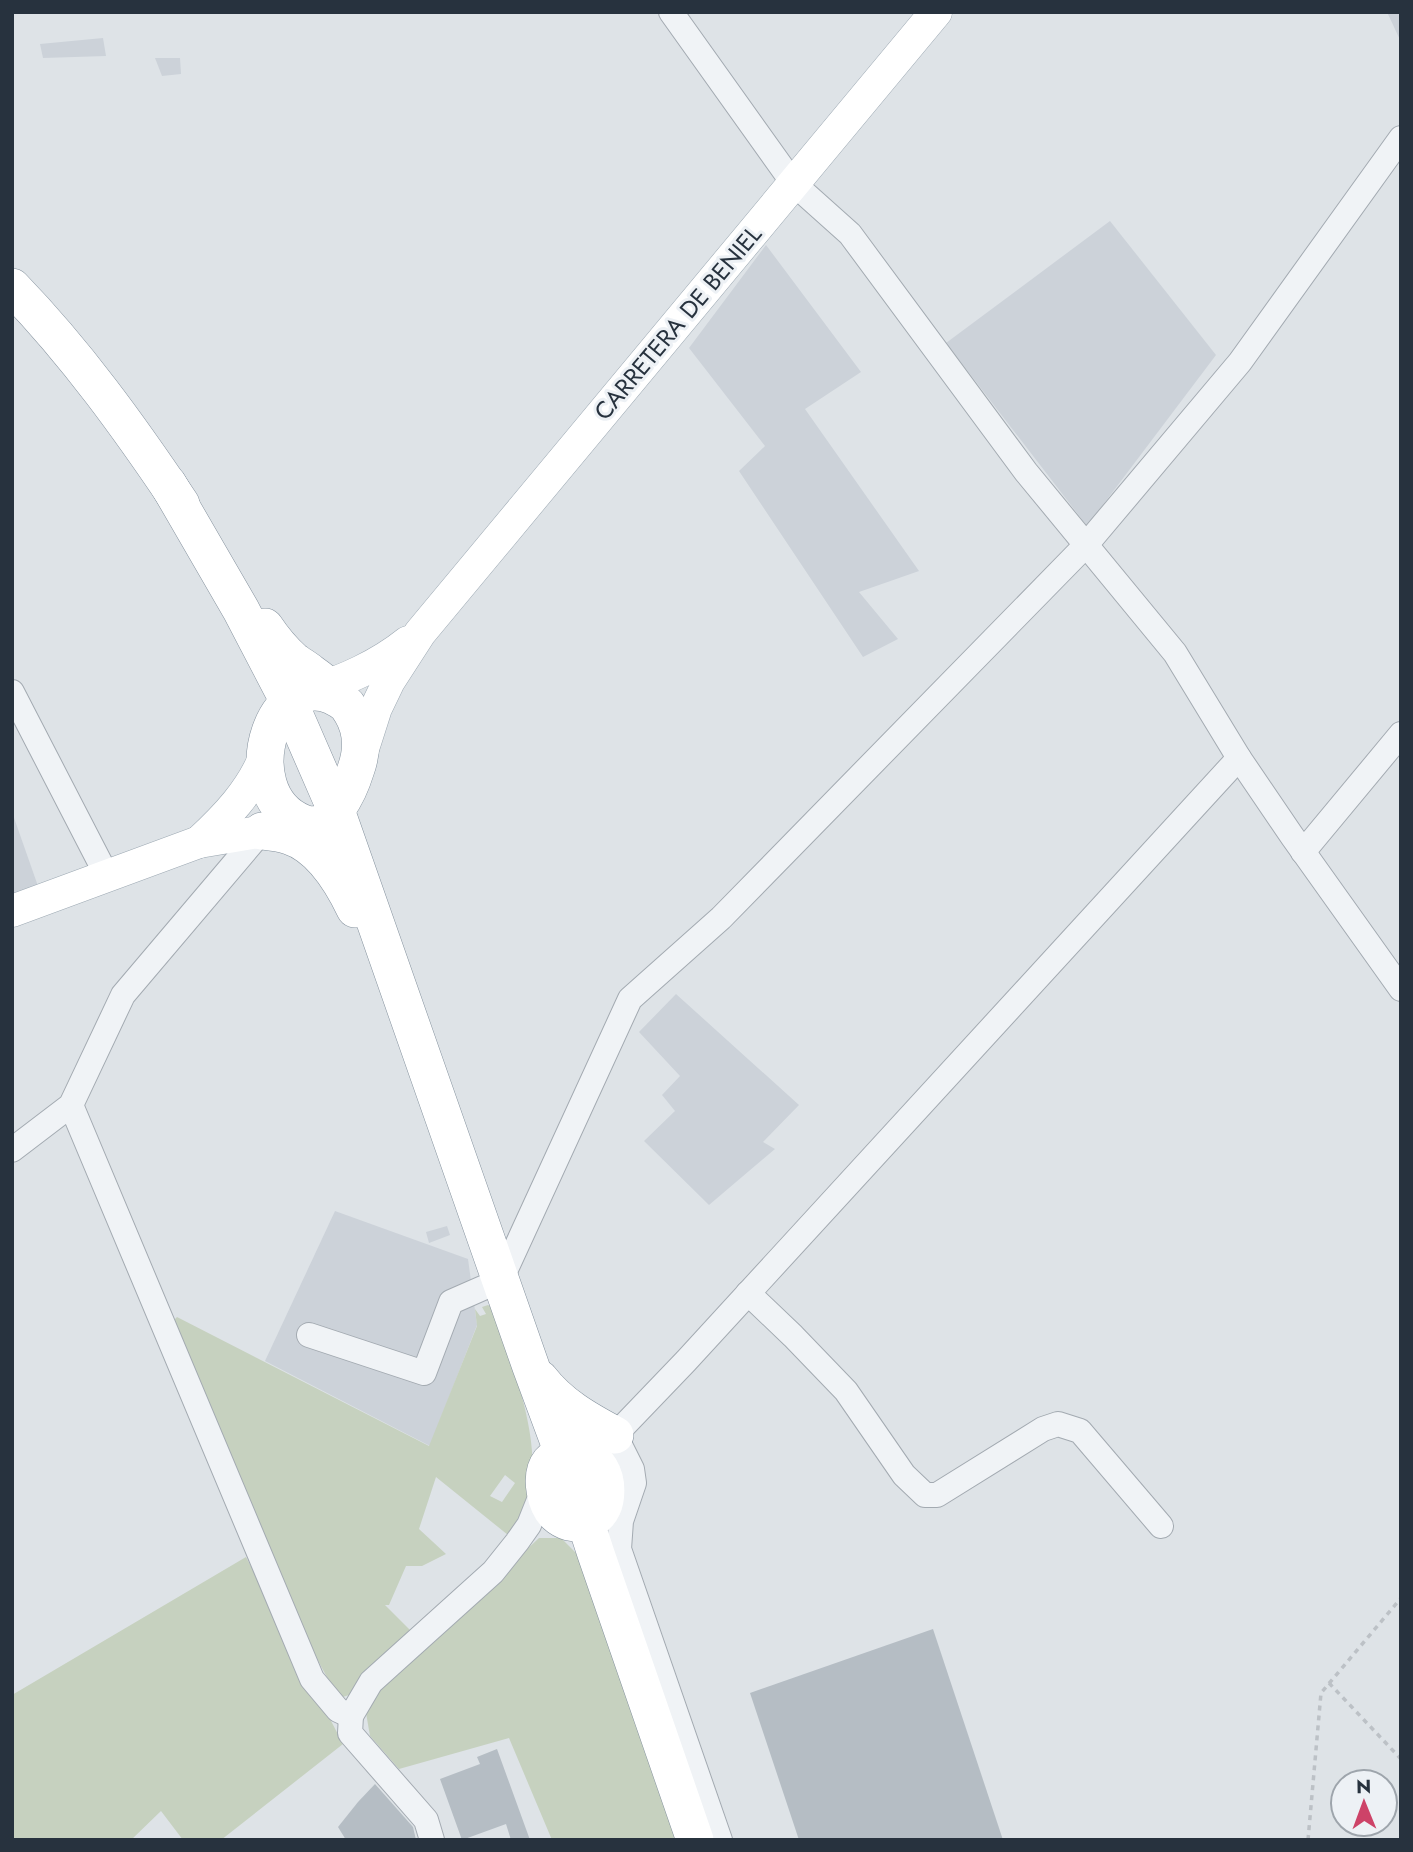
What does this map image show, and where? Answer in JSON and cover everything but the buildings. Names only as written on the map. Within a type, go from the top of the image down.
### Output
[{"type":"highway","points":[[12,287],[94,382],[168,484],[277,645],[358,725],[362,806],[370,855],[417,1040],[531,1367],[575,1523],[695,1840]]},
{"type":"highway","points":[[168,484],[234,618],[260,692],[268,789],[296,822],[314,851],[334,872],[352,902],[417,1040]]},
{"type":"highway","points":[[265,757],[270,730],[282,709],[323,688]]},
{"type":"highway","points":[[296,822],[323,688]]},
{"type":"highway","points":[[296,822],[348,788],[361,755]]},
{"type":"highway","points":[[531,1367],[558,1399],[615,1435]]},
{"type":"main road","name":"CARRETERA DE BENIEL","points":[[420,633],[936,12]]},
{"type":"main road","points":[[323,688],[383,660],[420,633]]},
{"type":"main road","points":[[361,755],[388,681],[420,633]]},
{"type":"main road","points":[[199,842],[223,820],[253,783],[265,757]]},
{"type":"main road","points":[[12,911],[199,842],[296,822]]},
{"type":"street","points":[[671,12],[793,183],[850,234],[1026,472],[1175,653],[1239,758],[1401,989]]},
{"type":"street","points":[[309,1335],[424,1373],[451,1302],[501,1280],[630,999],[721,918],[1086,545],[1240,362],[1401,138]]},
{"type":"street","points":[[12,692],[107,876]]},
{"type":"street","points":[[1303,852],[1401,734]]},
{"type":"street","points":[[575,1523],[528,1525],[557,1465],[615,1435],[1239,758]]},
{"type":"street","points":[[12,1150],[71,1105],[123,995],[296,822]]},
{"type":"street","points":[[71,1105],[312,1679],[338,1710],[351,1716]]},
{"type":"street","points":[[748,1293],[846,1391],[904,1475],[925,1495],[937,1495],[1042,1429],[1058,1424],[1080,1431],[1161,1526]]},
{"type":"street","points":[[432,1840],[426,1820],[350,1733],[351,1716],[371,1682],[493,1572],[575,1523],[607,1463],[615,1435]]},
{"type":"street","points":[[615,1435],[632,1469],[634,1483],[621,1521],[619,1549],[720,1840]]},
{"type":"path","points":[[1308,1840],[1321,1693],[1401,1598]]},
{"type":"path","points":[[1329,1683],[1401,1759]]},
{"type":"shaded area","points":[[1387,12],[1401,12],[1401,42]]},
{"type":"shaded area","points":[[103,38],[106,56],[43,58],[40,44]]},
{"type":"shaded area","points":[[155,58],[180,58],[181,74],[162,76]]},
{"type":"shaded area","points":[[1110,221],[1216,355],[1087,526],[946,343]]},
{"type":"shaded area","points":[[766,245],[861,372],[805,409],[919,571],[859,592],[898,639],[863,657],[739,471],[765,446],[689,348]]},
{"type":"shaded area","points":[[12,812],[39,889],[12,899]]},
{"type":"shaded area","points":[[676,994],[799,1105],[763,1142],[775,1149],[709,1205],[644,1141],[675,1111],[662,1095],[680,1076],[639,1032]]},
{"type":"shaded area","points":[[335,1211],[468,1259],[477,1325],[430,1446],[265,1361]]},
{"type":"shaded area","points":[[447,1226],[450,1235],[429,1243],[426,1232]]},
{"type":"green space","points":[[488,1305],[493,1308],[523,1402],[532,1452],[528,1496],[508,1535],[436,1477],[419,1529],[446,1554],[422,1566],[406,1566],[389,1605],[385,1605],[412,1632],[349,1695],[343,1697],[330,1682],[312,1648],[249,1508],[172,1322],[177,1317],[429,1446],[477,1326],[475,1309],[480,1316],[486,1314],[482,1307]],"holes":[[[505,1475],[515,1483],[502,1502],[490,1496]]]},
{"type":"green space","points":[[539,1538],[561,1538],[577,1554],[615,1650],[657,1787],[678,1840],[552,1840],[509,1738],[399,1769],[370,1736],[365,1707],[373,1694]]},
{"type":"green space","points":[[246,1557],[343,1744],[221,1840],[183,1840],[161,1811],[131,1840],[12,1840],[12,1695]]}]
